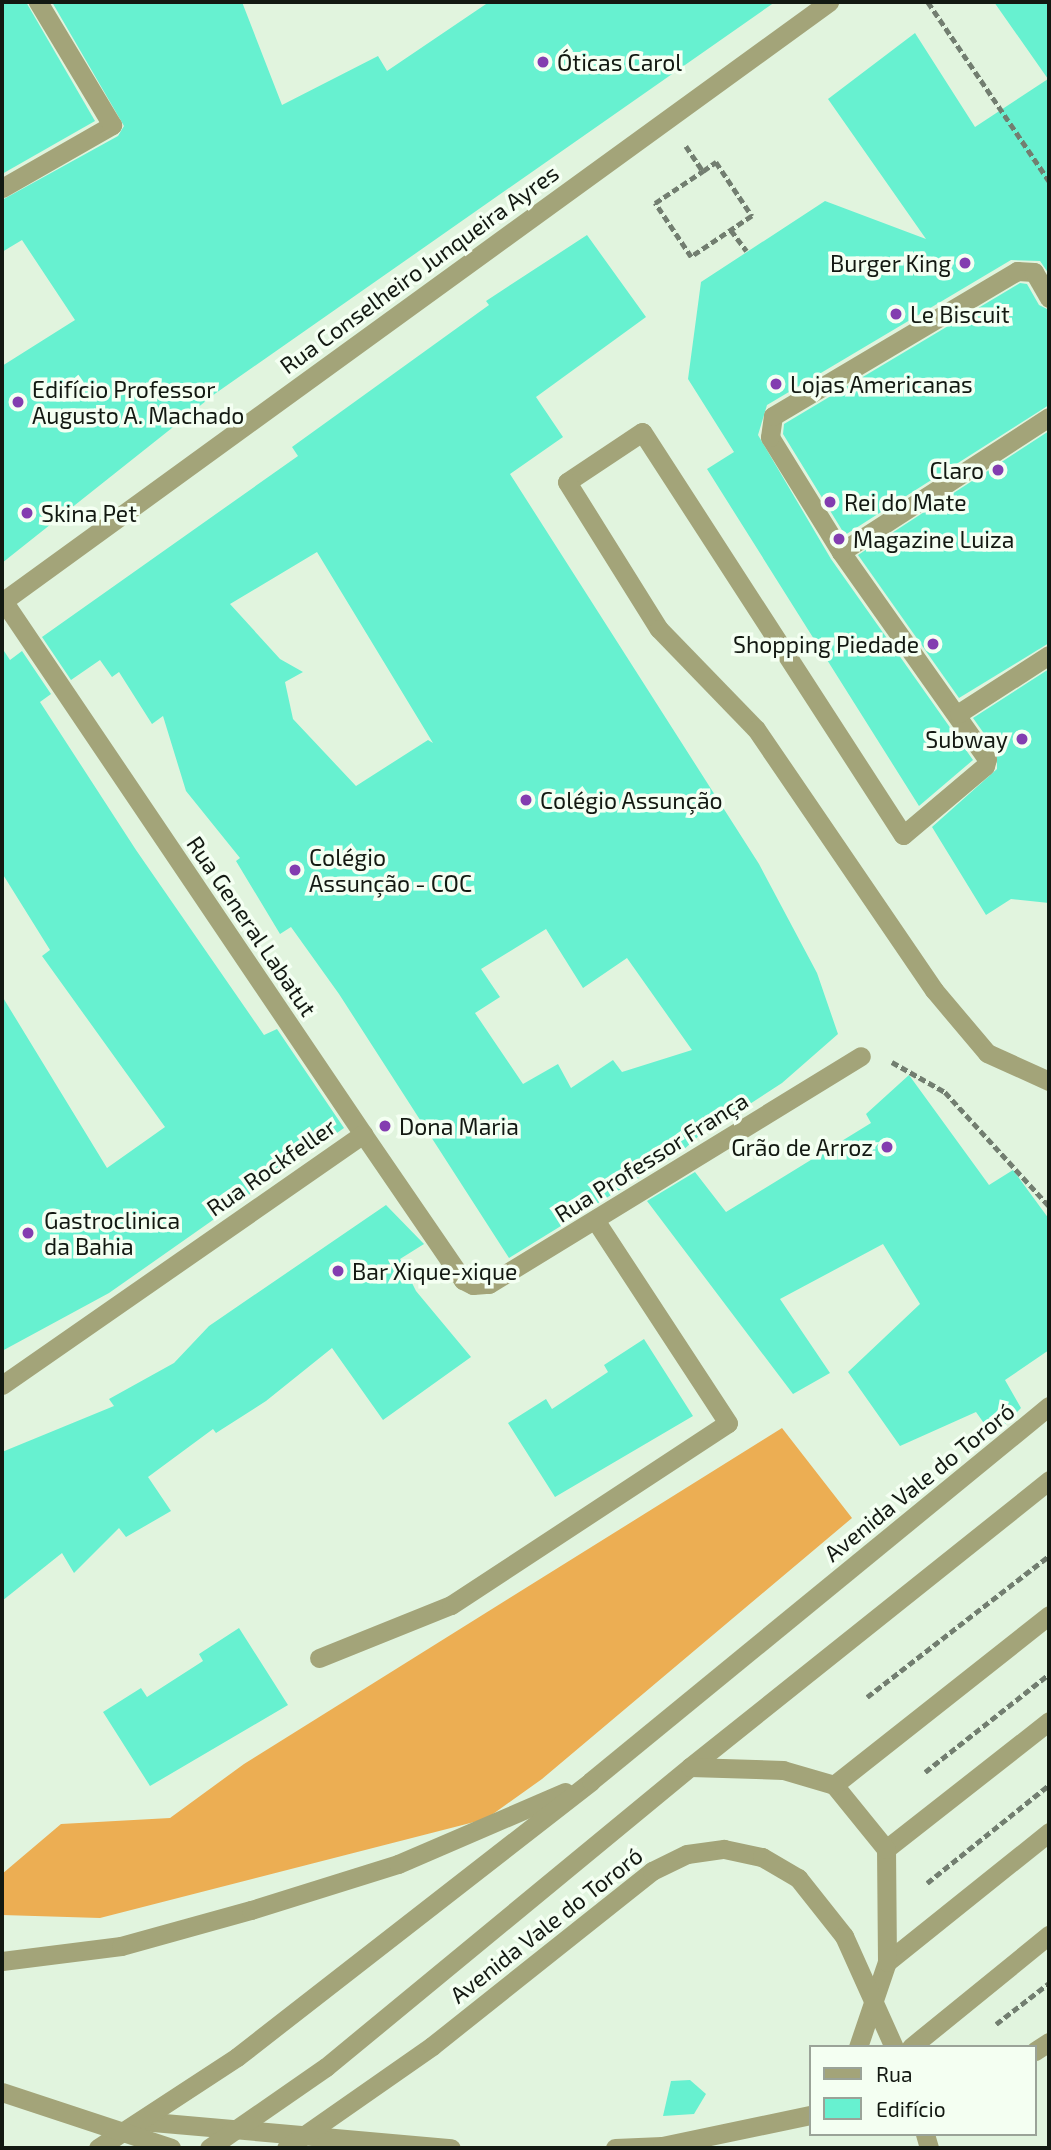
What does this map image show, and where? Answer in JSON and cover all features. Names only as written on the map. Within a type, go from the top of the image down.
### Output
[{"type":"street","points":[[2,188],[112,125],[38,2]]},
{"type":"street","name":"Rua Conselheiro Junqueira Ayres","points":[[2,601],[830,2]]},
{"type":"street","points":[[1049,298],[1034,272],[1017,271],[773,416],[770,437],[841,552],[959,713],[987,759],[985,766],[903,835],[642,432],[567,482],[659,629],[757,729],[934,990],[987,1053],[1026,1075],[1049,1081]]},
{"type":"street","points":[[841,552],[1049,417]]},
{"type":"street","name":"Rua General Labatut","points":[[2,601],[463,1280]]},
{"type":"street","points":[[959,713],[1049,655]]},
{"type":"street","name":"Rua Professor França","points":[[463,1280],[489,1284],[596,1221],[861,1056]]},
{"type":"street","name":"Rua Rockfeller","points":[[2,1385],[363,1134]]},
{"type":"street","points":[[319,1658],[451,1605],[728,1423],[596,1221]]},
{"type":"street","name":"Avenida Vale do Tororó","points":[[98,2148],[237,2057],[591,1781],[1049,1406]]},
{"type":"street","points":[[209,2148],[316,2075],[690,1768],[1049,1480]]},
{"type":"street","points":[[834,1785],[1049,1615]]},
{"type":"street","points":[[886,1849],[1049,1721]]},
{"type":"street","points":[[690,1768],[783,1770],[834,1785],[886,1849],[887,1962],[881,1989],[859,2045]]},
{"type":"street","name":"Avenida Vale do Tororó","points":[[2,1961],[121,1946],[251,1910],[398,1864],[591,1781]]},
{"type":"street","points":[[887,1962],[1049,1832]]},
{"type":"street","name":"Avenida Vale do Tororó","points":[[286,2148],[432,2046],[652,1871],[687,1854],[724,1849],[762,1857],[798,1878],[844,1936],[893,2045]]},
{"type":"street","points":[[919,2041],[1049,1935]]},
{"type":"street","points":[[2,2092],[171,2148]]},
{"type":"street","points":[[615,2148],[662,2146],[810,2115]]},
{"type":"street","points":[[83,2118],[451,2148]]},
{"type":"path","points":[[928,2],[1049,181]]},
{"type":"path","points":[[667,119],[703,171]]},
{"type":"path","points":[[716,162],[752,216],[691,257],[655,203],[703,171],[716,162]]},
{"type":"path","points":[[731,230],[747,251]]},
{"type":"path","points":[[861,1056],[900,1065],[945,1092],[1049,1206]]},
{"type":"path","points":[[867,1697],[1049,1556]]},
{"type":"path","points":[[925,1772],[1049,1674]]},
{"type":"path","points":[[927,1883],[1049,1785]]},
{"type":"path","points":[[991,2028],[1049,1983]]},
{"type":"shaded area","points":[[782,1428],[852,1518],[542,1779],[486,1819],[100,1918],[2,1915],[2,1874],[61,1824],[170,1818],[244,1764]]},
{"type":"building","points":[[2,2],[26,2],[95,121],[2,174]]},
{"type":"building","points":[[52,2],[242,2],[282,105],[378,56],[387,71],[489,2],[775,2],[216,393],[2,563],[2,366],[75,320],[22,240],[2,252],[2,200],[118,136],[124,126]]},
{"type":"building","points":[[994,2],[1049,2],[1049,274],[1040,261],[1011,260],[767,405],[758,435],[831,559],[973,760],[919,806],[707,469],[734,452],[688,379],[701,282],[825,201],[926,239],[828,99],[915,33],[975,127],[1048,79]]},
{"type":"building","points":[[587,235],[646,317],[536,397],[563,437],[510,474],[759,864],[817,973],[838,1034],[782,1083],[736,1113],[732,1106],[681,1152],[509,1258],[339,994],[291,927],[280,934],[236,861],[240,858],[186,791],[163,716],[152,724],[119,672],[112,677],[100,660],[71,680],[42,637],[298,456],[292,447],[489,305],[486,301]],"holes":[[[317,552],[433,743],[428,740],[356,786],[293,719],[285,682],[303,672],[280,659],[230,604]],[[546,929],[583,988],[627,958],[692,1050],[622,1072],[613,1060],[571,1088],[558,1064],[523,1084],[475,1013],[500,997],[481,969]]]},
{"type":"building","points":[[1020,283],[1027,284],[1039,305],[1049,310],[1049,405],[845,535],[783,434],[784,424]]},
{"type":"building","points":[[1049,431],[1049,643],[959,698],[858,555]]},
{"type":"building","points":[[2,648],[10,660],[22,651],[51,694],[40,702],[136,850],[264,1035],[277,1029],[344,1128],[109,1293],[2,1351],[2,996],[107,1168],[165,1127],[42,956],[50,950],[2,873]]},
{"type":"building","points":[[1049,669],[1049,903],[1011,899],[986,915],[932,827],[997,769],[997,752],[973,718]]},
{"type":"building","points":[[909,1075],[989,1185],[1013,1170],[1049,1219],[1049,1350],[1005,1380],[1021,1408],[993,1436],[976,1412],[900,1446],[848,1372],[920,1304],[883,1244],[780,1299],[830,1373],[793,1394],[647,1201],[695,1172],[726,1212],[871,1123],[866,1114]]},
{"type":"building","points":[[386,1205],[424,1244],[400,1259],[416,1291],[471,1357],[383,1420],[332,1348],[266,1401],[216,1433],[213,1429],[148,1477],[171,1511],[126,1537],[119,1528],[74,1573],[62,1553],[2,1601],[2,1452],[114,1406],[109,1399],[174,1363],[209,1326]]},
{"type":"building","points":[[644,1339],[693,1416],[555,1497],[508,1423],[546,1399],[552,1409],[608,1372],[604,1365]]},
{"type":"building","points":[[239,1628],[288,1705],[150,1786],[103,1712],[141,1688],[147,1697],[203,1661],[199,1654]]},
{"type":"building","points":[[690,2080],[706,2094],[694,2114],[663,2116],[671,2081]]},
{"type":"place","name":"Óticas Carol","points":[[543,62]]},
{"type":"place","name":"Burger King","points":[[965,263]]},
{"type":"place","name":"Le Biscuit","points":[[896,314]]},
{"type":"place","name":"Lojas Americanas","points":[[776,384]]},
{"type":"place","name":"Edifício Professor Augusto A. Machado","points":[[18,402]]},
{"type":"place","name":"Claro","points":[[998,470]]},
{"type":"place","name":"Rei do Mate","points":[[830,502]]},
{"type":"place","name":"Skina Pet","points":[[27,513]]},
{"type":"place","name":"Magazine Luiza","points":[[839,539]]},
{"type":"place","name":"Shopping Piedade","points":[[933,644]]},
{"type":"place","name":"Subway","points":[[1022,739]]},
{"type":"place","name":"Colégio Assunção","points":[[526,800]]},
{"type":"place","name":"Colégio Assunção - COC","points":[[295,870]]},
{"type":"place","name":"Dona Maria","points":[[385,1126]]},
{"type":"place","name":"Grão de Arroz","points":[[887,1147]]},
{"type":"place","name":"Gastroclinica da Bahia","points":[[28,1233]]},
{"type":"place","name":"Bar Xique-xique","points":[[338,1271]]}]
